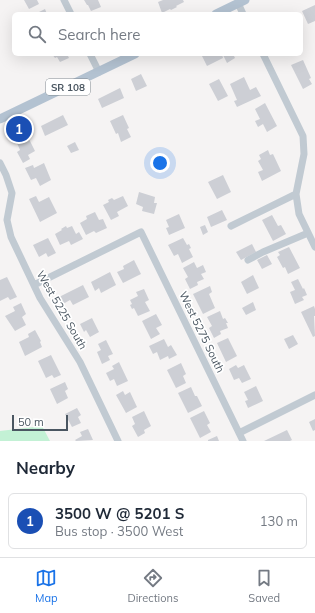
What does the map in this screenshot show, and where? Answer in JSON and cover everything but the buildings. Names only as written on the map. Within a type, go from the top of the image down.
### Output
[{"type":"main road","points":[[220,12],[241,2]]},
{"type":"main road","name":"SR 108","points":[[0,120],[131,56]]},
{"type":"street","points":[[64,0],[69,12]]},
{"type":"street","points":[[241,2],[243,12]]},
{"type":"street","points":[[91,56],[99,72]]},
{"type":"street","points":[[264,56],[303,136],[304,154],[296,194],[299,214],[315,247]]},
{"type":"street","name":"West 5225 South","points":[[0,163],[12,193],[7,220],[11,237],[40,298],[80,362],[118,441]]},
{"type":"street","points":[[231,226],[296,194]]},
{"type":"street","name":"West 5275 South","points":[[34,285],[141,232],[243,441]]},
{"type":"street","points":[[248,260],[308,233]]},
{"type":"street","points":[[239,433],[315,395]]},
{"type":"green space","points":[[42,426],[50,441],[0,441],[0,431]]},
{"type":"place","name":"3500 W @ 5201 S","points":[[19,129]]}]
